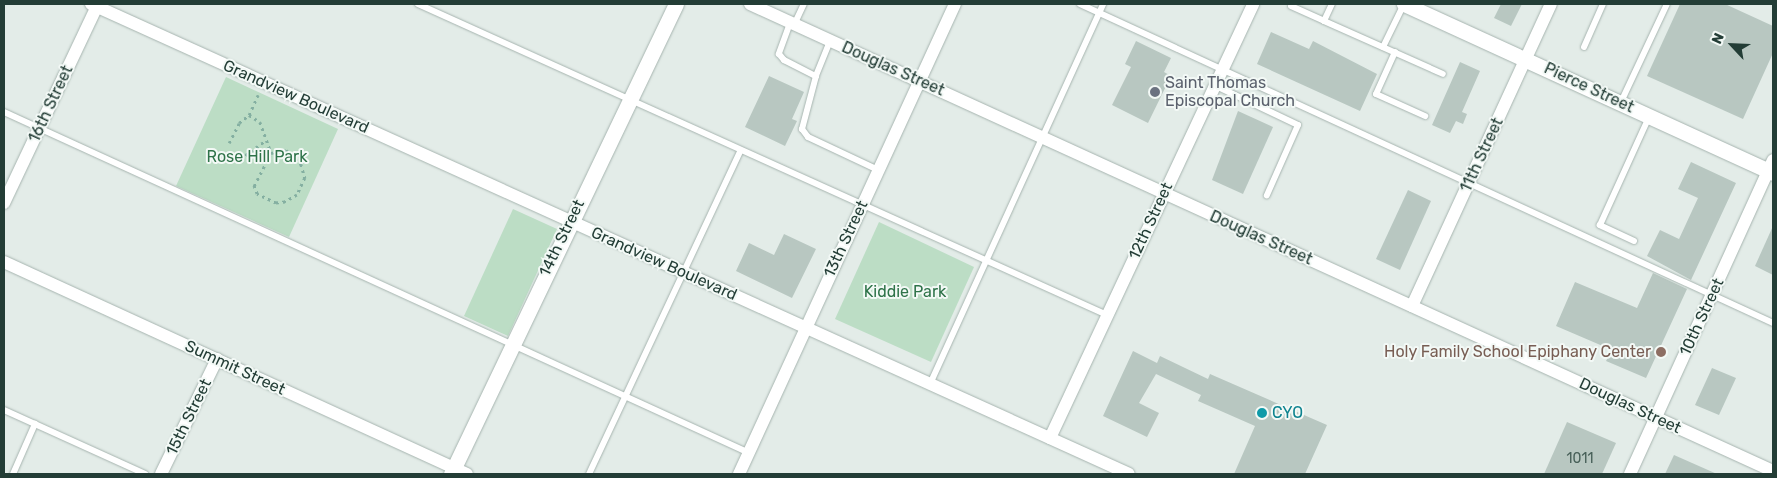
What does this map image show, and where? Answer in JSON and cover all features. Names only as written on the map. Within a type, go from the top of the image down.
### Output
[{"type":"main road","name":"14th Street","points":[[457,472],[511,343],[676,4]]},
{"type":"main road","name":"Pierce Street","points":[[1404,4],[1649,116],[1772,168]]},
{"type":"street","name":"Douglas Street","points":[[750,4],[1773,471]]},
{"type":"street","name":"13th Street","points":[[739,474],[805,326],[955,4]]},
{"type":"street","name":"12th Street","points":[[1050,438],[1252,4]]},
{"type":"street","name":"11th Street","points":[[1412,306],[1551,4]]},
{"type":"street","name":"Grandview Boulevard","points":[[96,5],[570,222],[805,326],[1129,474]]},
{"type":"street","name":"16th Street","points":[[4,203],[96,5]]},
{"type":"street","name":"10th Street","points":[[1630,474],[1772,168]]},
{"type":"street","name":"Summit Street","points":[[4,262],[217,359],[457,472]]},
{"type":"street","name":"15th Street","points":[[161,474],[217,359]]},
{"type":"lane","points":[[418,4],[740,151],[1107,315]]},
{"type":"lane","points":[[804,4],[792,24],[779,54],[784,60],[816,76]]},
{"type":"lane","points":[[1080,4],[1773,323]]},
{"type":"lane","points":[[930,384],[1104,4]]},
{"type":"lane","points":[[1324,21],[1332,4]]},
{"type":"lane","points":[[1383,47],[1404,4]]},
{"type":"lane","points":[[1584,47],[1603,4]]},
{"type":"lane","points":[[1621,103],[1667,4]]},
{"type":"lane","points":[[1291,6],[1443,74]]},
{"type":"lane","points":[[830,41],[816,76],[802,129],[808,137],[878,170]]},
{"type":"lane","points":[[1395,52],[1376,94],[1426,116]]},
{"type":"lane","points":[[1214,85],[1298,125],[1266,195]]},
{"type":"lane","points":[[4,112],[749,453]]},
{"type":"lane","points":[[1634,241],[1600,225],[1649,116]]},
{"type":"lane","points":[[589,474],[740,151]]},
{"type":"lane","points":[[4,410],[145,474]]},
{"type":"lane","points":[[13,474],[35,424]]},
{"type":"path","points":[[229,144],[239,124],[249,115],[264,82]]},
{"type":"path","points":[[249,115],[260,122],[271,153],[254,190],[281,204],[297,195],[305,178],[301,164],[291,152],[271,153]]},
{"type":"path","points":[[240,159],[250,155],[258,143],[266,140]]},
{"type":"green space","name":"Rose Hill Park","points":[[226,77],[338,129],[289,237],[176,186]]},
{"type":"green space","points":[[513,209],[557,229],[508,336],[464,316]]},
{"type":"green space","name":"Kiddie Park","points":[[879,222],[974,267],[931,362],[835,319]]},
{"type":"building","points":[[1501,4],[1522,4],[1511,26],[1494,18]]},
{"type":"building","points":[[1680,4],[1725,4],[1773,26],[1773,53],[1743,119],[1647,76]]},
{"type":"building","points":[[1271,32],[1309,49],[1313,41],[1377,74],[1360,111],[1257,64]]},
{"type":"building","points":[[1136,41],[1171,58],[1164,72],[1171,76],[1148,123],[1112,105],[1131,67],[1125,64]]},
{"type":"building","points":[[1460,62],[1480,71],[1462,112],[1467,114],[1463,124],[1456,121],[1450,133],[1432,125]]},
{"type":"building","points":[[769,76],[804,92],[792,119],[797,121],[785,146],[745,127]]},
{"type":"building","points":[[1238,111],[1273,127],[1243,194],[1212,180]]},
{"type":"building","points":[[1691,162],[1736,183],[1691,280],[1647,256],[1660,230],[1679,239],[1698,198],[1678,189]]},
{"type":"building","points":[[1408,190],[1431,201],[1400,270],[1376,259]]},
{"type":"building","points":[[1773,226],[1773,275],[1755,266]]},
{"type":"building","points":[[784,234],[816,249],[792,298],[736,271],[749,243],[774,255]]},
{"type":"building","points":[[1653,273],[1687,289],[1646,378],[1606,361],[1612,350],[1556,326],[1575,282],[1637,308]]},
{"type":"building","name":"CYO","points":[[1133,351],[1157,363],[1160,356],[1208,379],[1210,374],[1327,425],[1305,474],[1234,474],[1255,426],[1198,401],[1201,395],[1156,374],[1139,403],[1159,413],[1147,437],[1103,416]]},
{"type":"building","points":[[1712,368],[1736,378],[1719,415],[1695,405]]},
{"type":"building","points":[[1567,422],[1616,443],[1602,474],[1544,474]]},
{"type":"building","points":[[1674,455],[1717,474],[1665,474]]},
{"type":"place","name":"Saint Thomas Episcopal Church","points":[[1155,92]]},
{"type":"place","name":"Holy Family School Epiphany Center","points":[[1661,352]]},
{"type":"place","name":"CYO","points":[[1262,413]]}]
